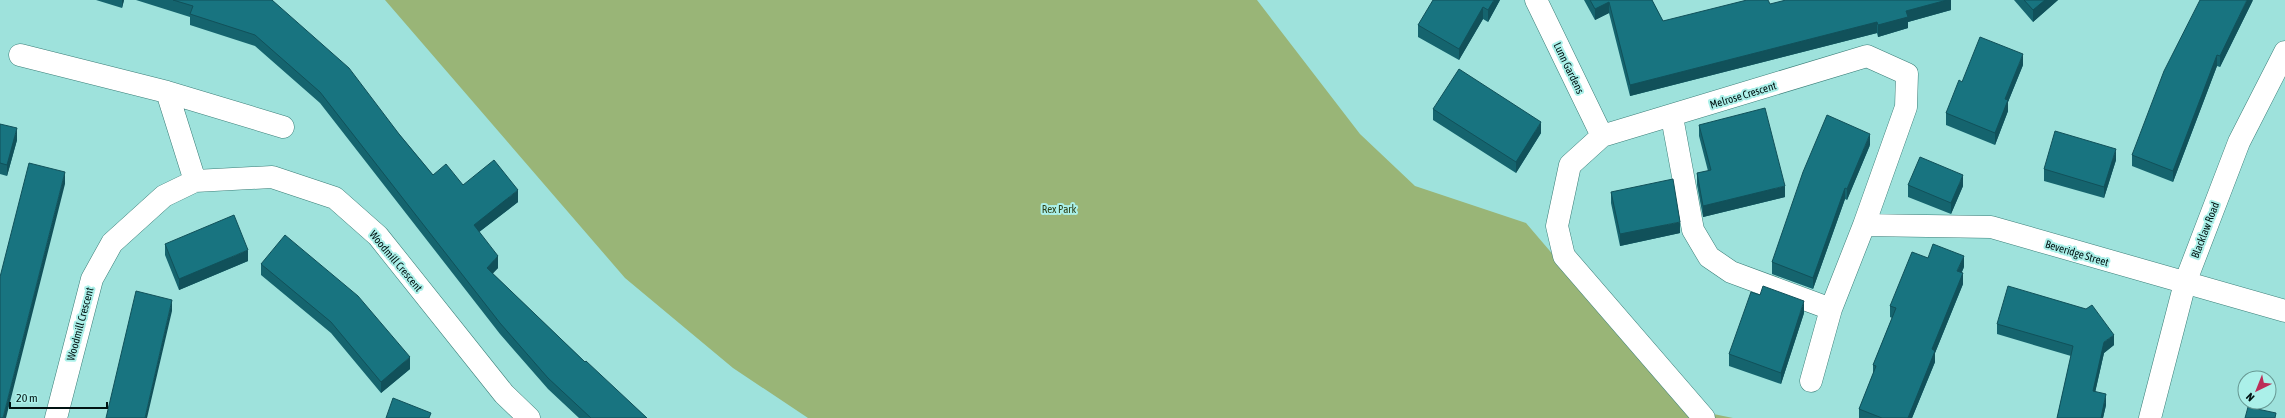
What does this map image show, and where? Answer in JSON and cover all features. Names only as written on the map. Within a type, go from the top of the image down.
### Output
[{"type":"street","name":"Lunn Gardens","points":[[1536,0],[1602,136]]},
{"type":"street","name":"Blacklaw Road","points":[[2150,418],[2185,283],[2239,142],[2285,52]]},
{"type":"street","points":[[20,55],[167,92],[282,127]]},
{"type":"street","name":"Melrose Crescent","points":[[1704,418],[1564,256],[1557,226],[1570,165],[1602,136],[1867,56],[1907,74],[1906,107],[1864,225],[1830,309],[1811,381]]},
{"type":"street","points":[[167,92],[195,181]]},
{"type":"street","points":[[1672,116],[1693,230],[1709,257],[1731,272],[1830,309]]},
{"type":"street","name":"Woodmill Crescent","points":[[56,418],[92,279],[112,243],[164,196],[195,181],[272,177],[335,198],[378,236],[504,394],[529,418]]},
{"type":"street","name":"Beveridge Street","points":[[1864,225],[1991,227],[2285,311]]},
{"type":"green space","name":"Rex Park","points":[[385,0],[1257,0],[1360,134],[1415,186],[1526,223],[1684,408],[1733,418],[808,418],[733,368],[625,278]]},
{"type":"building","points":[[173,0],[272,0],[349,68],[399,134],[433,175],[446,164],[463,185],[494,160],[518,190],[474,225],[498,256],[487,268],[585,362],[586,361],[647,418],[591,418],[548,378],[500,323],[320,92],[255,35],[190,14],[193,6]]},
{"type":"building","points":[[1433,0],[1494,0],[1488,10],[1483,7],[1459,49],[1418,25]]},
{"type":"building","points":[[1590,0],[1652,0],[1663,21],[1747,0],[1768,0],[1770,4],[1786,0],[1947,0],[1906,11],[1908,17],[1878,25],[1877,22],[1630,85],[1609,2],[1595,9]]},
{"type":"building","points":[[2024,0],[2045,0],[2033,10]]},
{"type":"building","points":[[2200,0],[2247,0],[2220,56],[2217,55],[2173,171],[2132,155],[2164,71]]},
{"type":"building","points":[[1980,37],[2023,54],[2005,99],[2008,100],[1995,133],[1946,113],[1959,80],[1962,82]]},
{"type":"building","points":[[1459,69],[1541,122],[1516,162],[1433,109]]},
{"type":"building","points":[[1765,108],[1785,186],[1703,206],[1697,173],[1711,170],[1699,125]]},
{"type":"building","points":[[1827,115],[1870,134],[1847,189],[1845,188],[1813,278],[1772,262],[1803,172]]},
{"type":"building","points":[[0,124],[17,128],[7,165],[0,163]]},
{"type":"building","points":[[2055,131],[2116,149],[2104,187],[2044,169]]},
{"type":"building","points":[[1920,157],[1963,175],[1951,203],[1908,185]]},
{"type":"building","points":[[29,163],[65,172],[3,418],[0,418],[0,277]]},
{"type":"building","points":[[1673,179],[1680,222],[1620,234],[1611,192]]},
{"type":"building","points":[[234,215],[248,250],[179,279],[165,244]]},
{"type":"building","points":[[285,235],[358,296],[410,357],[381,382],[331,322],[261,264]]},
{"type":"building","points":[[1933,244],[1964,256],[1957,271],[1963,273],[1932,349],[1935,351],[1908,418],[1882,418],[1859,409],[1876,366],[1873,365],[1896,308],[1890,306],[1912,252],[1928,258]]},
{"type":"building","points":[[1763,286],[1804,301],[1781,373],[1729,354],[1751,292],[1760,295]]},
{"type":"building","points":[[2008,286],[2086,309],[2092,305],[2114,335],[2104,342],[2093,391],[2106,394],[2101,418],[2057,418],[2073,346],[1997,324]]},
{"type":"building","points":[[136,291],[172,300],[145,418],[106,418]]},
{"type":"building","points":[[393,398],[431,413],[429,418],[386,418]]},
{"type":"building","points":[[2247,410],[2262,410],[2276,413],[2275,418],[2245,418]]}]
